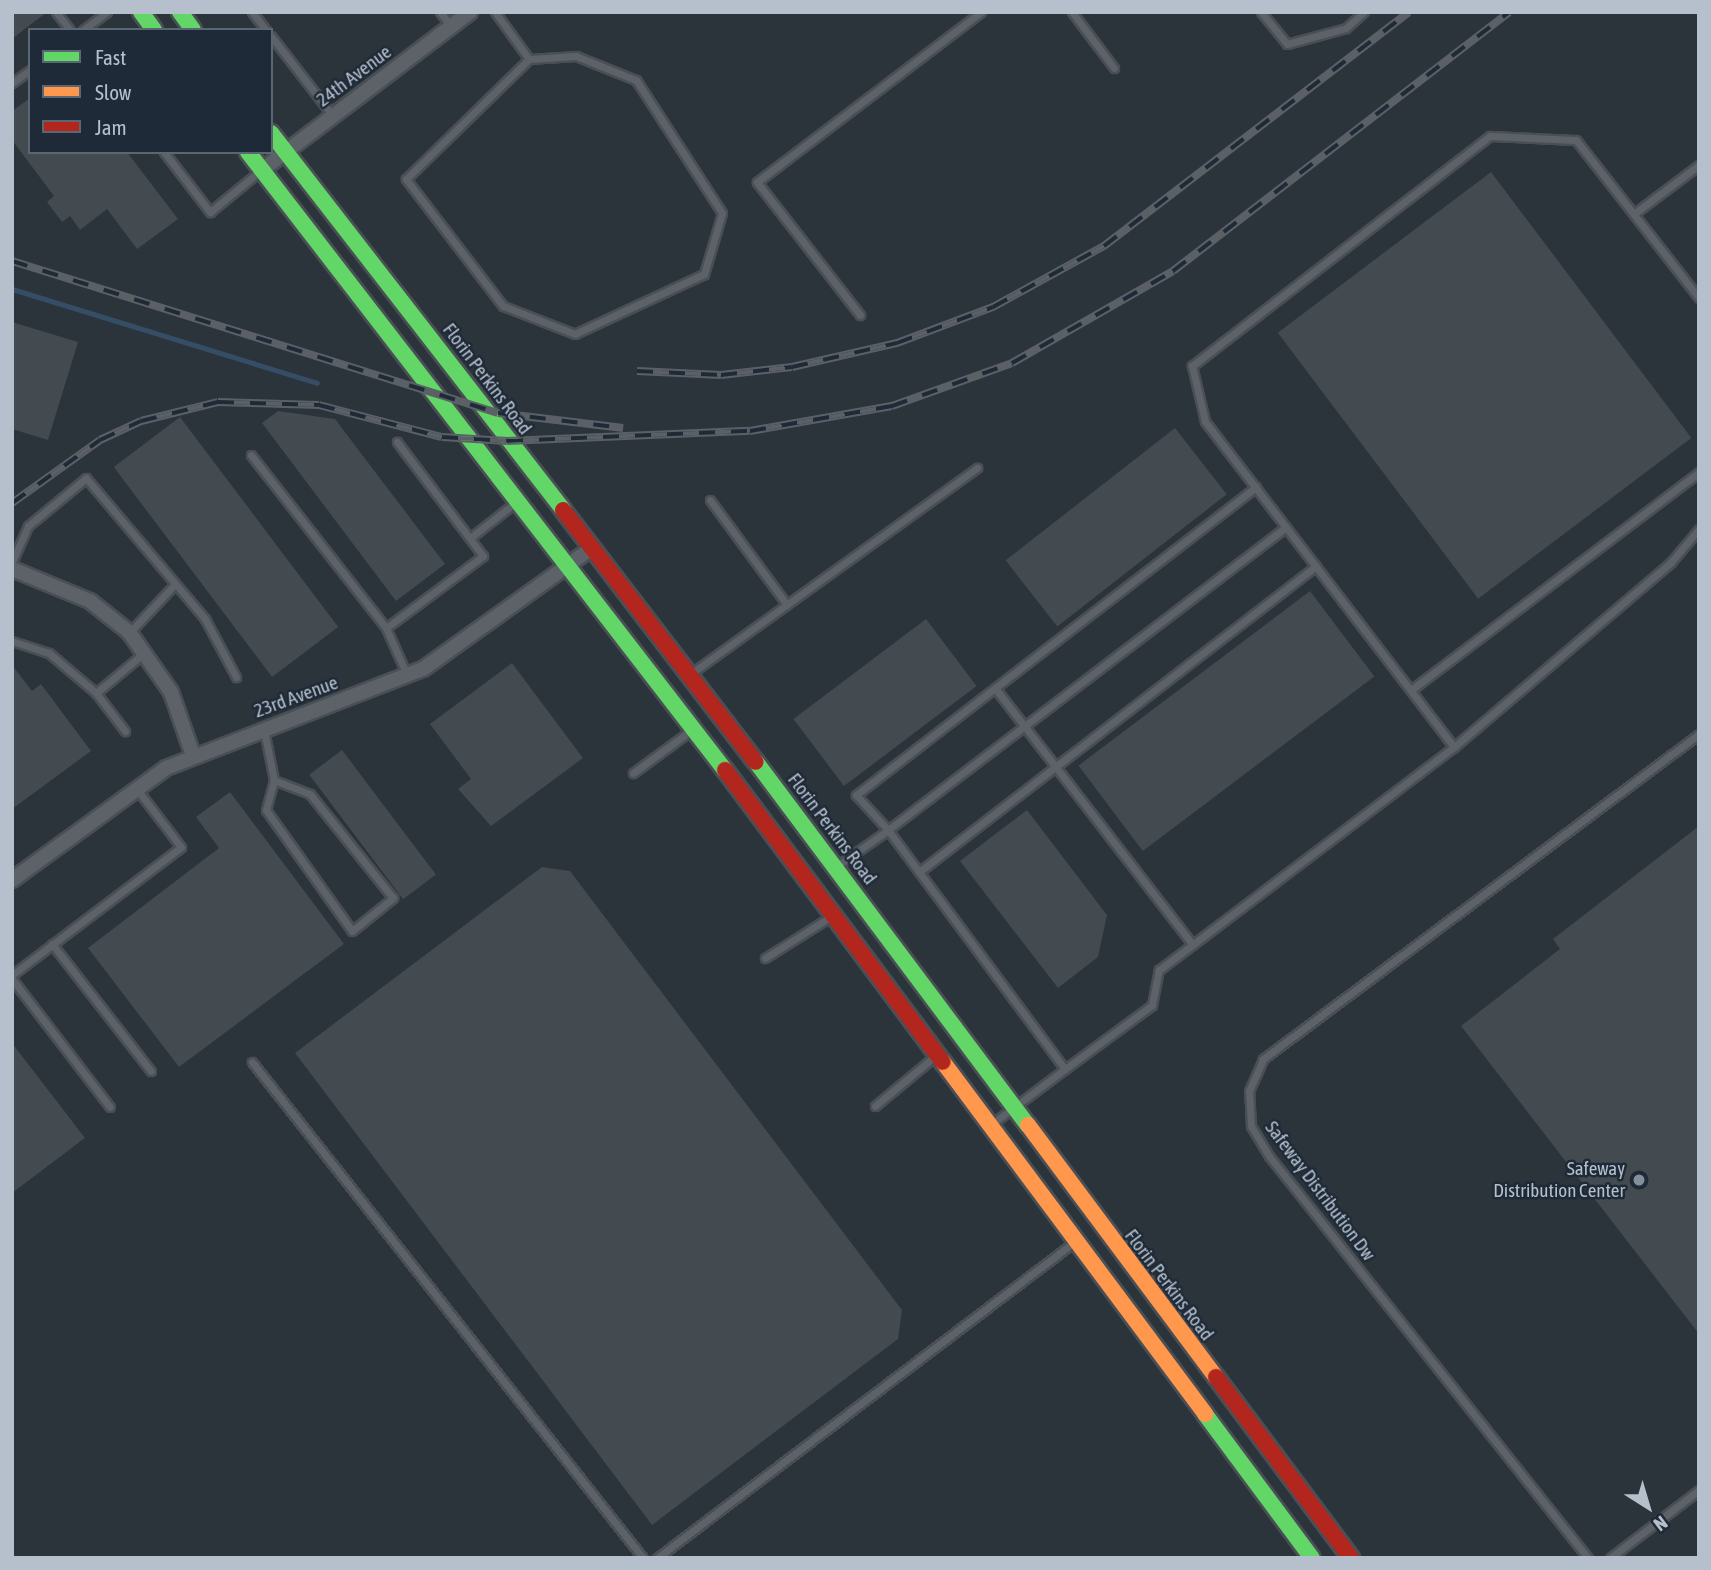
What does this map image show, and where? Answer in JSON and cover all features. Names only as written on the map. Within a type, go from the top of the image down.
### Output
[{"type":"main road","points":[[141,12],[153,28]]},
{"type":"main road","points":[[180,12],[192,28]]},
{"type":"main road","name":"Florin Perkins Road","points":[[273,136],[690,674],[835,868],[1010,1110],[1351,1558]]},
{"type":"main road","points":[[250,154],[694,728],[834,915],[934,1057],[1312,1558]]},
{"type":"street","name":"24th Avenue","points":[[262,170],[470,12]]},
{"type":"street","name":"23rd Avenue","points":[[12,880],[135,788],[193,755],[407,676],[449,654],[592,548]]},
{"type":"street","points":[[13,572],[90,601],[129,632],[146,652],[170,692],[193,755]]},
{"type":"lane","points":[[56,12],[68,28]]},
{"type":"lane","points":[[86,28],[107,12]]},
{"type":"lane","points":[[253,12],[265,28]]},
{"type":"lane","points":[[440,12],[451,26]]},
{"type":"lane","points":[[495,12],[528,59]]},
{"type":"lane","points":[[860,315],[757,182],[981,12]]},
{"type":"lane","points":[[1072,12],[1114,68]]},
{"type":"lane","points":[[1261,12],[1287,44],[1346,28],[1364,12]]},
{"type":"lane","points":[[273,39],[333,116]]},
{"type":"lane","points":[[576,56],[636,80],[722,214],[704,274],[575,334],[503,306],[406,179],[528,59],[576,56]]},
{"type":"lane","points":[[12,83],[28,71]]},
{"type":"lane","points":[[1454,747],[1205,421],[1192,366],[1490,136],[1576,140],[1699,298]]},
{"type":"lane","points":[[166,154],[210,212],[262,170]]},
{"type":"lane","points":[[1635,213],[1699,165]]},
{"type":"lane","points":[[386,628],[482,556],[397,442]]},
{"type":"lane","points":[[251,455],[386,628],[407,676]]},
{"type":"lane","points":[[690,674],[977,468]]},
{"type":"lane","points":[[1411,690],[1699,472]]},
{"type":"lane","points":[[13,572],[27,526],[86,478],[205,619],[236,677]]},
{"type":"lane","points":[[1065,1069],[888,830],[856,795],[1256,487]]},
{"type":"lane","points":[[710,499],[787,605]]},
{"type":"lane","points":[[470,538],[517,501]]},
{"type":"lane","points":[[835,868],[1286,527]]},
{"type":"lane","points":[[988,1127],[1152,1005],[1159,970],[1454,747],[1671,562],[1699,528]]},
{"type":"lane","points":[[919,872],[1316,566]]},
{"type":"lane","points":[[129,632],[175,584]]},
{"type":"lane","points":[[12,641],[49,653],[96,693],[125,731]]},
{"type":"lane","points":[[96,693],[146,652]]},
{"type":"lane","points":[[995,688],[1192,945]]},
{"type":"lane","points":[[633,773],[694,728]]},
{"type":"lane","points":[[264,729],[274,780],[266,810],[352,931],[393,898],[310,794],[274,780]]},
{"type":"lane","name":"Safeway Distribution Dw","points":[[1588,1558],[1269,1156],[1251,1126],[1249,1091],[1263,1059],[1699,734]]},
{"type":"lane","points":[[110,1107],[12,977],[181,847],[135,788]]},
{"type":"lane","points":[[765,958],[834,915]]},
{"type":"lane","points":[[52,944],[151,1070]]},
{"type":"lane","points":[[875,1106],[934,1057]]},
{"type":"lane","points":[[253,1062],[643,1558]]},
{"type":"lane","points":[[657,1558],[1073,1243]]},
{"type":"lane","points":[[1610,1558],[1699,1490]]},
{"type":"building","points":[[12,12],[47,12],[12,39]]},
{"type":"building","points":[[28,99],[28,154],[129,154],[178,219],[137,249],[107,209],[80,230],[70,216],[62,222],[47,202],[54,196],[12,140],[12,111]]},
{"type":"building","points":[[1491,172],[1691,438],[1478,599],[1278,333]]},
{"type":"building","points":[[12,322],[78,342],[48,440],[12,429]]},
{"type":"building","points":[[278,411],[335,419],[445,564],[396,601],[262,423]]},
{"type":"building","points":[[180,417],[338,627],[272,677],[114,467]]},
{"type":"building","points":[[1175,428],[1227,494],[1057,627],[1006,560]]},
{"type":"building","points":[[1310,591],[1374,676],[1143,851],[1078,766]]},
{"type":"building","points":[[926,619],[977,686],[844,786],[793,719]]},
{"type":"building","points":[[512,663],[583,758],[491,826],[458,789],[471,779],[430,724]]},
{"type":"building","points":[[12,665],[32,691],[41,684],[91,751],[12,809]]},
{"type":"building","points":[[342,750],[436,875],[403,899],[309,775]]},
{"type":"building","points":[[230,792],[344,944],[179,1067],[88,948],[219,848],[196,817]]},
{"type":"building","points":[[1027,810],[1107,915],[1098,957],[1058,988],[960,861]]},
{"type":"building","name":"Safeway Distribution Center","points":[[1699,826],[1699,1334],[1461,1026],[1560,949],[1553,939]]},
{"type":"building","points":[[542,867],[570,871],[902,1310],[898,1339],[652,1525],[295,1053]]},
{"type":"building","points":[[12,1043],[85,1138],[12,1193]]},
{"type":"waterway","points":[[12,289],[317,383]]},
{"type":"railway","points":[[637,371],[721,375],[792,367],[897,343],[993,307],[1104,246],[1409,12]]},
{"type":"railway","points":[[12,503],[100,440],[141,421],[218,402],[319,405],[442,437],[507,441],[750,431],[892,406],[1012,363],[1173,271],[1509,12]]},
{"type":"railway","points":[[12,261],[498,413],[623,428]]},
{"type":"traffic: fast","points":[[141,12],[153,28]]},
{"type":"traffic: fast","points":[[180,12],[192,28]]},
{"type":"traffic: fast","points":[[273,136],[563,510]]},
{"type":"traffic: fast","points":[[250,154],[725,770]]},
{"type":"traffic: fast","points":[[756,762],[1028,1125]]},
{"type":"traffic: fast","points":[[1205,1414],[1312,1558]]},
{"type":"traffic: slow","points":[[943,1062],[1205,1414]]},
{"type":"traffic: slow","points":[[1028,1125],[1216,1377]]},
{"type":"traffic: jam","points":[[563,510],[756,762]]},
{"type":"traffic: jam","points":[[725,770],[943,1062]]},
{"type":"traffic: jam","points":[[1216,1377],[1351,1558]]},
{"type":"place","name":"Safeway Distribution Center","points":[[1639,1180]]}]
